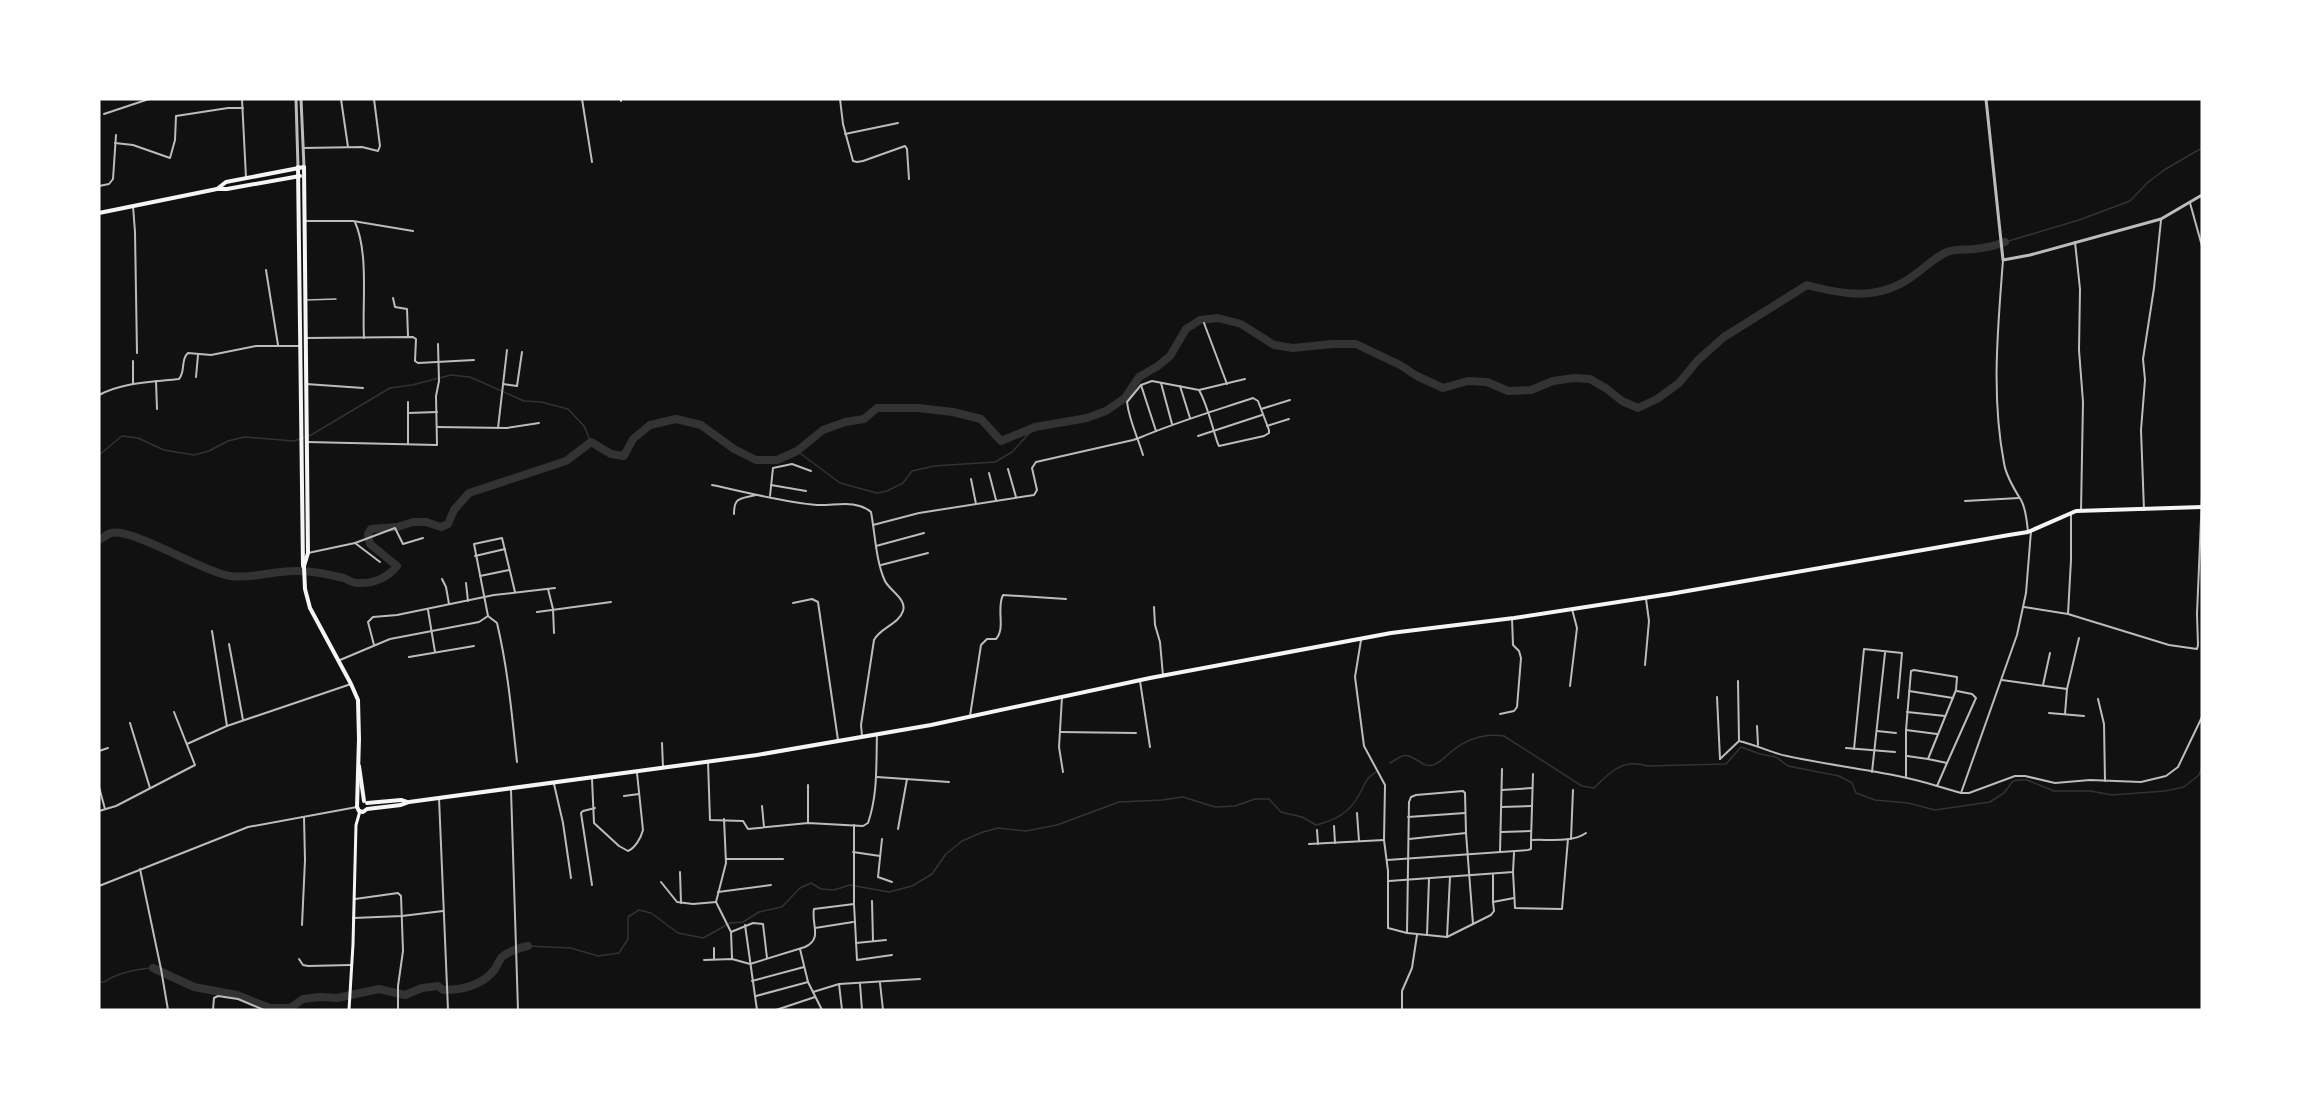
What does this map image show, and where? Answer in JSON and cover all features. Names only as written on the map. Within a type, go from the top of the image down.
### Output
[{"type":"highway","points":[[217,189],[226,182],[304,167],[301,176],[306,384],[304,429]]},
{"type":"highway","points":[[298,168],[301,176],[304,220],[305,300],[301,346],[305,442],[308,553],[304,566],[305,442]]},
{"type":"highway","points":[[99,213],[217,189],[301,176]]},
{"type":"highway","points":[[304,567],[304,580],[310,608],[351,684],[359,707],[357,805],[360,811],[409,802],[663,770],[877,734],[1140,680],[1392,633],[1646,598],[2029,531],[2081,511],[2202,507]]},
{"type":"highway","points":[[359,765],[367,809]]},
{"type":"highway","points":[[357,805],[365,802],[400,800],[409,802]]},
{"type":"main road","points":[[349,1010],[356,825],[360,811]]},
{"type":"street","points":[[104,114],[149,99]]},
{"type":"street","points":[[242,99],[246,178]]},
{"type":"street","points":[[296,99],[298,168]]},
{"type":"street","points":[[301,99],[304,167]]},
{"type":"street","points":[[341,99],[348,147]]},
{"type":"street","points":[[303,148],[362,147],[380,150],[374,99]]},
{"type":"street","points":[[582,99],[592,162]]},
{"type":"street","points":[[840,99],[845,134],[852,158],[857,162],[905,146],[909,179]]},
{"type":"street","points":[[1961,793],[2011,656],[2024,607],[2029,531],[2022,502],[2005,470],[1998,409],[1996,347],[2003,260],[1986,99]]},
{"type":"street","points":[[115,143],[133,145],[170,158],[176,136],[176,116],[243,108]]},
{"type":"street","points":[[845,134],[898,123]]},
{"type":"street","points":[[99,186],[112,182],[116,135]]},
{"type":"street","points":[[2003,260],[2022,257],[2161,219],[2202,195]]},
{"type":"street","points":[[2190,201],[2202,246]]},
{"type":"street","points":[[132,206],[135,232],[137,353]]},
{"type":"street","points":[[2144,510],[2142,430],[2145,380],[2143,359],[2154,288],[2161,219]]},
{"type":"street","points":[[304,220],[353,221],[413,231]]},
{"type":"street","points":[[355,222],[360,234],[362,251],[364,338]]},
{"type":"street","points":[[2075,242],[2080,305],[2080,377],[2083,402],[2081,511]]},
{"type":"street","points":[[266,270],[278,345]]},
{"type":"street","points":[[393,298],[395,307],[407,309],[408,336]]},
{"type":"street","points":[[1204,324],[1227,384]]},
{"type":"street","points":[[305,338],[408,336],[414,337],[416,362],[474,360]]},
{"type":"street","points":[[305,442],[436,445],[438,344]]},
{"type":"street","points":[[99,395],[133,384],[180,379],[186,354],[190,353],[211,355],[256,346],[301,346]]},
{"type":"street","points":[[498,428],[507,350]]},
{"type":"street","points":[[503,384],[517,386],[522,352]]},
{"type":"street","points":[[196,377],[198,355]]},
{"type":"street","points":[[132,361],[133,384]]},
{"type":"street","points":[[1143,455],[1127,402],[1141,385],[1152,381],[1199,390],[1245,379]]},
{"type":"street","points":[[156,381],[157,409]]},
{"type":"street","points":[[1161,383],[1172,424]]},
{"type":"street","points":[[306,384],[363,388]]},
{"type":"street","points":[[1141,385],[1156,431]]},
{"type":"street","points":[[1180,386],[1190,418]]},
{"type":"street","points":[[873,525],[920,513],[1037,493],[1032,468],[1035,462],[1138,438],[1207,412],[1253,399],[1257,400],[1269,432],[1266,435],[1223,447],[1218,444],[1214,431],[1207,412],[1199,390]]},
{"type":"street","points":[[1261,409],[1290,400]]},
{"type":"street","points":[[408,402],[408,444]]},
{"type":"street","points":[[408,413],[437,412]]},
{"type":"street","points":[[1198,436],[1262,415]]},
{"type":"street","points":[[1267,426],[1289,419]]},
{"type":"street","points":[[437,427],[498,428],[539,423]]},
{"type":"street","points":[[770,496],[773,468],[792,464],[811,471]]},
{"type":"street","points":[[1008,469],[1016,497]]},
{"type":"street","points":[[989,473],[996,500]]},
{"type":"street","points":[[971,479],[976,504]]},
{"type":"street","points":[[712,485],[818,505],[850,504],[871,512],[876,546],[885,581],[902,601],[904,610],[900,618],[874,640],[861,725],[862,736]]},
{"type":"street","points":[[771,485],[806,491]]},
{"type":"street","points":[[734,514],[734,503],[737,500],[759,494]]},
{"type":"street","points":[[2024,607],[2068,614],[2169,645],[2193,649],[2198,647],[2197,614],[2202,496]]},
{"type":"street","points":[[1965,501],[2019,498]]},
{"type":"street","points":[[2068,614],[2071,513]]},
{"type":"street","points":[[308,553],[356,543],[377,533],[397,528],[401,543],[423,538]]},
{"type":"street","points":[[876,546],[924,533]]},
{"type":"street","points":[[515,593],[503,539],[500,537],[475,544],[473,547],[488,616],[497,623],[503,654],[517,762]]},
{"type":"street","points":[[356,543],[380,562]]},
{"type":"street","points":[[475,556],[506,549]]},
{"type":"street","points":[[881,565],[928,553]]},
{"type":"street","points":[[480,576],[510,570]]},
{"type":"street","points":[[442,579],[449,604]]},
{"type":"street","points":[[466,583],[468,601]]},
{"type":"street","points":[[374,645],[368,622],[370,618],[397,615],[485,597],[555,588]]},
{"type":"street","points":[[548,589],[553,609],[554,633]]},
{"type":"street","points":[[970,716],[981,645],[987,639],[996,639],[1000,633],[1000,606],[1003,596],[1066,599]]},
{"type":"street","points":[[1646,598],[1649,621],[1646,665]]},
{"type":"street","points":[[793,603],[812,599],[818,602],[838,740]]},
{"type":"street","points":[[537,612],[611,602]]},
{"type":"street","points":[[1154,607],[1163,676]]},
{"type":"street","points":[[428,609],[435,652]]},
{"type":"street","points":[[1570,686],[1577,628],[1572,609]]},
{"type":"street","points":[[338,661],[374,645],[431,630],[479,622],[488,616]]},
{"type":"street","points":[[1500,714],[1515,710],[1518,695],[1521,658],[1520,652],[1513,645],[1512,618]]},
{"type":"street","points":[[2199,630],[2202,634]]},
{"type":"street","points":[[212,631],[227,726]]},
{"type":"street","points":[[2065,714],[2067,689],[2079,638]]},
{"type":"street","points":[[1360,640],[1355,677],[1364,746],[1385,785],[1384,840],[1389,881],[1387,926],[1390,930],[1447,937],[1491,915],[1494,911],[1493,874]]},
{"type":"street","points":[[229,644],[243,720]]},
{"type":"street","points":[[409,657],[474,646]]},
{"type":"street","points":[[1854,749],[1864,649],[1902,653],[1898,698]]},
{"type":"street","points":[[1872,772],[1885,651]]},
{"type":"street","points":[[2043,686],[2050,653]]},
{"type":"street","points":[[1906,777],[1907,712],[1912,670],[1955,676],[1958,679],[1953,698],[1928,759]]},
{"type":"street","points":[[1140,680],[1150,747]]},
{"type":"street","points":[[2002,680],[2067,689]]},
{"type":"street","points":[[1717,697],[1720,759],[1739,741],[1738,681]]},
{"type":"street","points":[[187,744],[243,720],[351,684]]},
{"type":"street","points":[[1937,786],[1976,698],[1972,694],[1956,690]]},
{"type":"street","points":[[1909,691],[1953,698]]},
{"type":"street","points":[[1062,697],[1060,732],[1063,772]]},
{"type":"street","points":[[2098,699],[2104,724],[2104,781]]},
{"type":"street","points":[[99,811],[116,806],[195,765],[174,712]]},
{"type":"street","points":[[1907,712],[1946,716]]},
{"type":"street","points":[[2049,713],[2084,716]]},
{"type":"street","points":[[1739,741],[1758,745],[1784,756],[1906,777],[1961,793],[1969,793],[2019,775],[2055,783],[2141,782],[2159,779],[2172,773],[2181,763],[2202,717]]},
{"type":"street","points":[[130,723],[150,788]]},
{"type":"street","points":[[1757,726],[1758,745]]},
{"type":"street","points":[[1906,730],[1937,734]]},
{"type":"street","points":[[1877,731],[1896,733]]},
{"type":"street","points":[[1060,732],[1136,733]]},
{"type":"street","points":[[708,762],[710,820],[724,819],[744,822],[748,829],[808,823],[863,826],[868,823],[877,777],[877,734]]},
{"type":"street","points":[[662,743],[663,770]]},
{"type":"street","points":[[99,751],[108,748]]},
{"type":"street","points":[[1845,748],[1895,752]]},
{"type":"street","points":[[1906,756],[1947,763]]},
{"type":"street","points":[[1500,852],[1502,769]]},
{"type":"street","points":[[592,779],[596,826],[619,846],[629,851],[641,837],[643,830],[638,773]]},
{"type":"street","points":[[1387,860],[1530,850],[1533,774]]},
{"type":"street","points":[[877,777],[949,783]]},
{"type":"street","points":[[897,829],[907,779]]},
{"type":"street","points":[[554,784],[563,823],[571,878]]},
{"type":"street","points":[[808,785],[808,823]]},
{"type":"street","points":[[99,787],[105,809]]},
{"type":"street","points":[[1501,790],[1532,788]]},
{"type":"street","points":[[512,790],[518,1010]]},
{"type":"street","points":[[1515,852],[1514,908],[1563,908],[1573,790]]},
{"type":"street","points":[[1407,933],[1408,817],[1411,797],[1459,791],[1465,793],[1473,924]]},
{"type":"street","points":[[624,796],[639,794]]},
{"type":"street","points":[[439,798],[448,1010]]},
{"type":"street","points":[[99,886],[248,827],[357,805]]},
{"type":"street","points":[[762,806],[764,828]]},
{"type":"street","points":[[1501,807],[1531,806]]},
{"type":"street","points":[[592,885],[581,813],[595,808]]},
{"type":"street","points":[[1357,813],[1359,841]]},
{"type":"street","points":[[1408,817],[1465,813]]},
{"type":"street","points":[[302,925],[304,817]]},
{"type":"street","points":[[724,819],[726,859],[716,902],[730,931],[732,959]]},
{"type":"street","points":[[854,825],[857,960],[892,955]]},
{"type":"street","points":[[1334,826],[1335,843]]},
{"type":"street","points":[[1317,830],[1318,844]]},
{"type":"street","points":[[1501,832],[1531,831]]},
{"type":"street","points":[[1409,839],[1466,833]]},
{"type":"street","points":[[1531,840],[1569,839],[1581,837],[1586,833]]},
{"type":"street","points":[[882,839],[879,878],[892,882]]},
{"type":"street","points":[[1309,844],[1384,840]]},
{"type":"street","points":[[854,852],[880,856]]},
{"type":"street","points":[[726,859],[783,859]]},
{"type":"street","points":[[140,869],[168,1010]]},
{"type":"street","points":[[680,872],[681,903]]},
{"type":"street","points":[[1389,881],[1513,872]]},
{"type":"street","points":[[1447,937],[1450,876]]},
{"type":"street","points":[[1427,935],[1429,879]]},
{"type":"street","points":[[661,882],[674,899],[681,903],[716,902]]},
{"type":"street","points":[[718,892],[771,885]]},
{"type":"street","points":[[354,899],[398,893],[401,896],[403,951],[398,986],[398,1010]]},
{"type":"street","points":[[1493,903],[1514,898]]},
{"type":"street","points":[[872,901],[873,941]]},
{"type":"street","points":[[704,960],[732,959],[750,964],[800,949],[815,941],[814,909],[854,904]]},
{"type":"street","points":[[353,918],[402,916],[443,910]]},
{"type":"street","points":[[815,928],[855,921]]},
{"type":"street","points":[[730,931],[757,922],[763,924],[767,958]]},
{"type":"street","points":[[745,925],[757,1010]]},
{"type":"street","points":[[1402,1010],[1402,991],[1412,968],[1417,934]]},
{"type":"street","points":[[856,942],[886,939]]},
{"type":"street","points":[[714,948],[714,959]]},
{"type":"street","points":[[800,949],[808,982],[822,1010]]},
{"type":"street","points":[[298,959],[308,966],[351,964]]},
{"type":"street","points":[[752,981],[804,967]]},
{"type":"street","points":[[813,992],[839,984],[920,979]]},
{"type":"street","points":[[754,996],[808,982]]},
{"type":"street","points":[[880,982],[882,1010]]},
{"type":"street","points":[[839,984],[842,1010]]},
{"type":"street","points":[[860,984],[862,1010]]},
{"type":"street","points":[[213,1010],[213,1001],[218,996],[238,999],[264,1010]]},
{"type":"street","points":[[776,1010],[815,997]]},
{"type":"lane","points":[[305,300],[336,299]]},
{"type":"waterway","points":[[2005,242],[2079,220],[2130,201],[2147,183],[2164,170],[2202,148]]},
{"type":"waterway","points":[[99,540],[111,533],[121,533],[230,576],[307,571],[344,578],[355,583],[369,582],[384,577],[397,566],[370,544],[368,534],[371,529],[397,527],[413,522],[426,522],[441,527],[448,524],[454,510],[469,493],[566,461],[591,442],[611,454],[624,456],[633,439],[650,425],[676,419],[701,425],[734,449],[756,460],[777,460],[797,451],[823,430],[845,422],[864,419],[877,408],[918,408],[953,412],[981,419],[1001,441],[1035,427],[1087,418],[1106,411],[1125,398],[1139,377],[1170,356],[1186,329],[1200,320],[1218,318],[1241,324],[1274,345],[1293,348],[1356,344],[1443,388],[1468,381],[1487,382],[1508,391],[1531,390],[1553,381],[1574,378],[1590,379],[1622,401],[1638,408],[1657,399],[1679,383],[1698,360],[1724,337],[1807,285],[1848,293],[1874,292],[1900,284],[1947,252],[2005,242]]},
{"type":"waterway","points":[[99,455],[122,436],[138,438],[164,450],[194,455],[244,437],[294,441],[311,435],[390,388],[451,375],[470,377],[524,401],[541,402],[568,409],[584,426],[591,442]]},
{"type":"waterway","points":[[797,451],[840,483],[877,493],[903,483],[912,471],[934,466],[995,462],[1012,452],[1035,427]]},
{"type":"waterway","points":[[1390,763],[1406,756],[1433,765],[1470,740],[1490,735],[1504,736],[1582,786],[1594,788],[1611,772],[1624,765],[1726,764],[1741,747],[1776,757],[1788,766],[1839,776],[1852,783],[1856,793],[1875,800],[1908,803],[1935,810],[1990,802],[2004,793],[2013,781],[2020,780],[2027,780],[2054,791],[2090,791],[2112,795],[2165,791],[2184,787],[2199,775],[2202,767]]},
{"type":"waterway","points":[[528,946],[571,948],[598,956],[619,953],[628,939],[628,917],[639,910],[651,913],[678,933],[703,938],[730,923],[743,922],[759,912],[782,907],[800,888],[811,883],[821,889],[834,890],[850,885],[889,892],[912,886],[932,874],[946,854],[962,841],[983,832],[998,828],[1026,831],[1057,825],[1119,802],[1183,797],[1215,807],[1235,806],[1255,799],[1269,799],[1281,812],[1302,817],[1316,825],[1330,821],[1346,811],[1355,801],[1367,780],[1376,772]]},
{"type":"waterway","points":[[153,968],[194,987],[237,995],[270,1008],[290,1008],[303,999],[337,998],[379,989],[405,995],[422,988],[438,986],[443,990],[465,988],[478,983],[490,974],[502,957],[528,946]]},
{"type":"waterway","points":[[99,982],[127,972],[153,968]]}]
